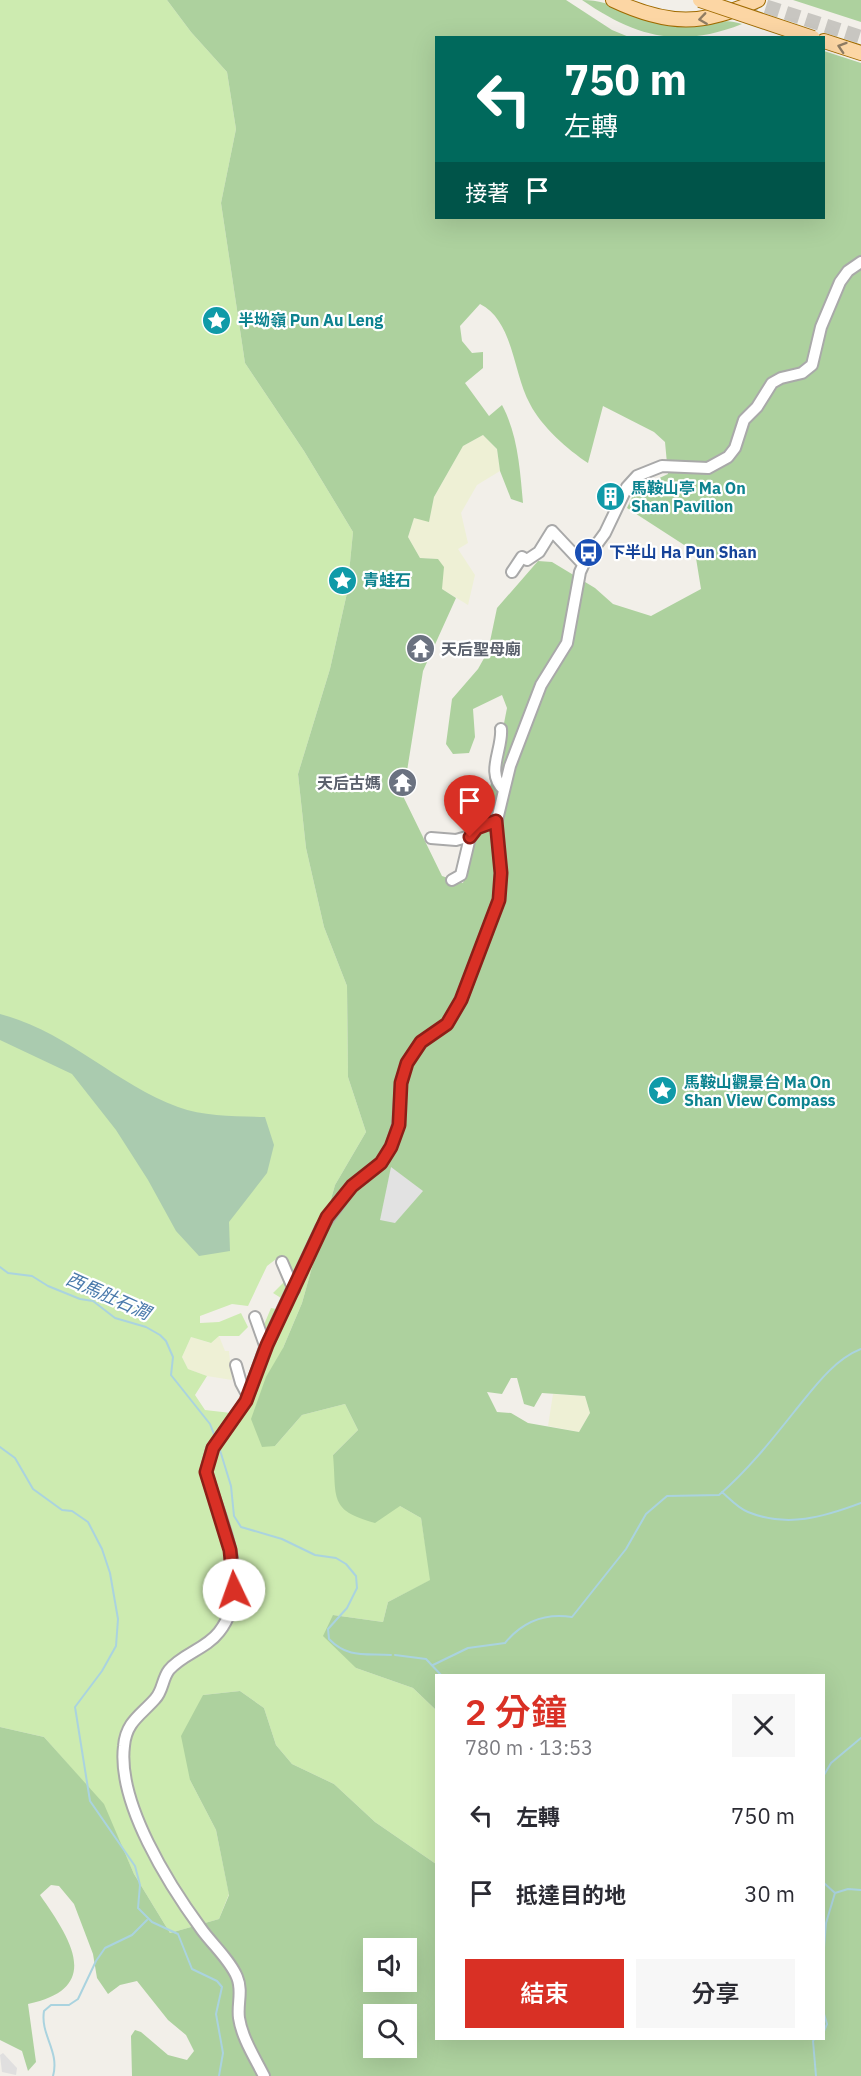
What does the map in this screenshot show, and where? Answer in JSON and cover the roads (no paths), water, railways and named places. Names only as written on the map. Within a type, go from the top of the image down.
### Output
[{"type":"main road","points":[[613,0],[642,12],[686,21],[720,16],[758,0]]},
{"type":"main road","points":[[700,0],[807,36]]},
{"type":"main road","points":[[825,41],[861,53]]},
{"type":"street","points":[[262,2075],[241,2023],[240,1991],[236,1976],[192,1916],[144,1835],[123,1764],[124,1741],[129,1725],[156,1698],[169,1670],[205,1646],[220,1632],[230,1609],[235,1581],[234,1564],[206,1472],[210,1452],[248,1396],[266,1348],[327,1217],[352,1186],[381,1163],[391,1147],[399,1125],[402,1076],[409,1059],[421,1042],[447,1024],[461,1000],[499,900],[501,873],[496,821],[504,790],[541,685],[567,643],[583,564],[611,524],[627,487],[637,476],[662,466],[708,468],[734,452],[744,420],[757,407],[772,383],[781,378],[802,373],[812,364],[821,327],[840,282],[850,269],[861,261]]},
{"type":"street","points":[[512,572],[522,557],[527,560],[539,552],[552,531],[583,564]]},
{"type":"street","points":[[501,729],[495,769],[498,784],[504,790]]},
{"type":"street","points":[[452,880],[461,876],[470,836],[477,828],[496,821]]},
{"type":"street","points":[[431,838],[456,840],[470,836]]},
{"type":"street","points":[[282,1262],[294,1290]]},
{"type":"street","points":[[255,1317],[266,1348]]},
{"type":"street","points":[[236,1365],[248,1396]]},
{"type":"waterway","name":"西馬肚石澗","points":[[0,1267],[8,1273],[32,1276],[48,1286],[80,1299],[93,1301],[115,1318],[146,1327],[160,1335],[166,1341],[173,1357],[171,1375],[210,1424],[216,1439]]},
{"type":"waterway","points":[[433,1665],[468,1648],[505,1643],[519,1629],[535,1620],[553,1616],[572,1617],[626,1549],[646,1514],[667,1496],[719,1495],[758,1455],[824,1376],[841,1360],[861,1349]]},
{"type":"waterway","points":[[0,1447],[15,1458],[33,1489],[62,1510],[72,1511],[88,1522],[102,1549],[110,1573],[118,1619],[116,1646],[102,1671],[75,1707],[90,1801],[135,1866],[140,1885],[138,1908],[152,1922],[178,1934],[192,1969],[217,1981],[222,1987],[216,2014],[223,2053],[219,2076]]},
{"type":"waterway","name":"西馬肚石澗","points":[[219,1447],[231,1486],[234,1516],[241,1527],[282,1539],[315,1555],[336,1558],[346,1564],[356,1576],[357,1588],[347,1608],[328,1629],[329,1639],[343,1650],[391,1655]]},
{"type":"waterway","points":[[722,1492],[744,1510],[777,1519],[805,1519],[833,1513],[861,1503]]},
{"type":"waterway","name":"西馬肚石澗","points":[[395,1655],[426,1659],[440,1674]]},
{"type":"waterway","points":[[825,1773],[831,1763],[861,1738]]},
{"type":"waterway","name":"西馬肚石澗","points":[[825,1884],[835,1893]]},
{"type":"waterway","points":[[835,1893],[848,1889],[861,1890]]},
{"type":"waterway","points":[[825,1936],[826,1923],[835,1893]]},
{"type":"waterway","points":[[53,2076],[54,2059],[45,2028],[44,2011],[51,2005],[69,2005],[78,1999],[96,1961],[105,1948],[132,1935],[147,1920]]},
{"type":"waterway","points":[[825,2017],[827,2024],[825,2029]]},
{"type":"waterway","points":[[814,2040],[816,2076]]},
{"type":"tunnel","points":[[746,0],[861,37]]},
{"type":"place","name":"半坳嶺 Pun Au Leng","points":[[217,320]]},
{"type":"place","name":"馬鞍山亭 Ma On Shan Pavilion","points":[[610,497]]},
{"type":"place","name":"下半山 Ha Pun Shan","points":[[588,552]]},
{"type":"place","name":"青蛙石","points":[[342,580]]},
{"type":"place","name":"天后聖母廟","points":[[420,649]]},
{"type":"place","name":"天后古媽","points":[[402,783]]},
{"type":"place","name":"馬鞍山觀景台 Ma On Shan View Compass","points":[[663,1091]]}]
